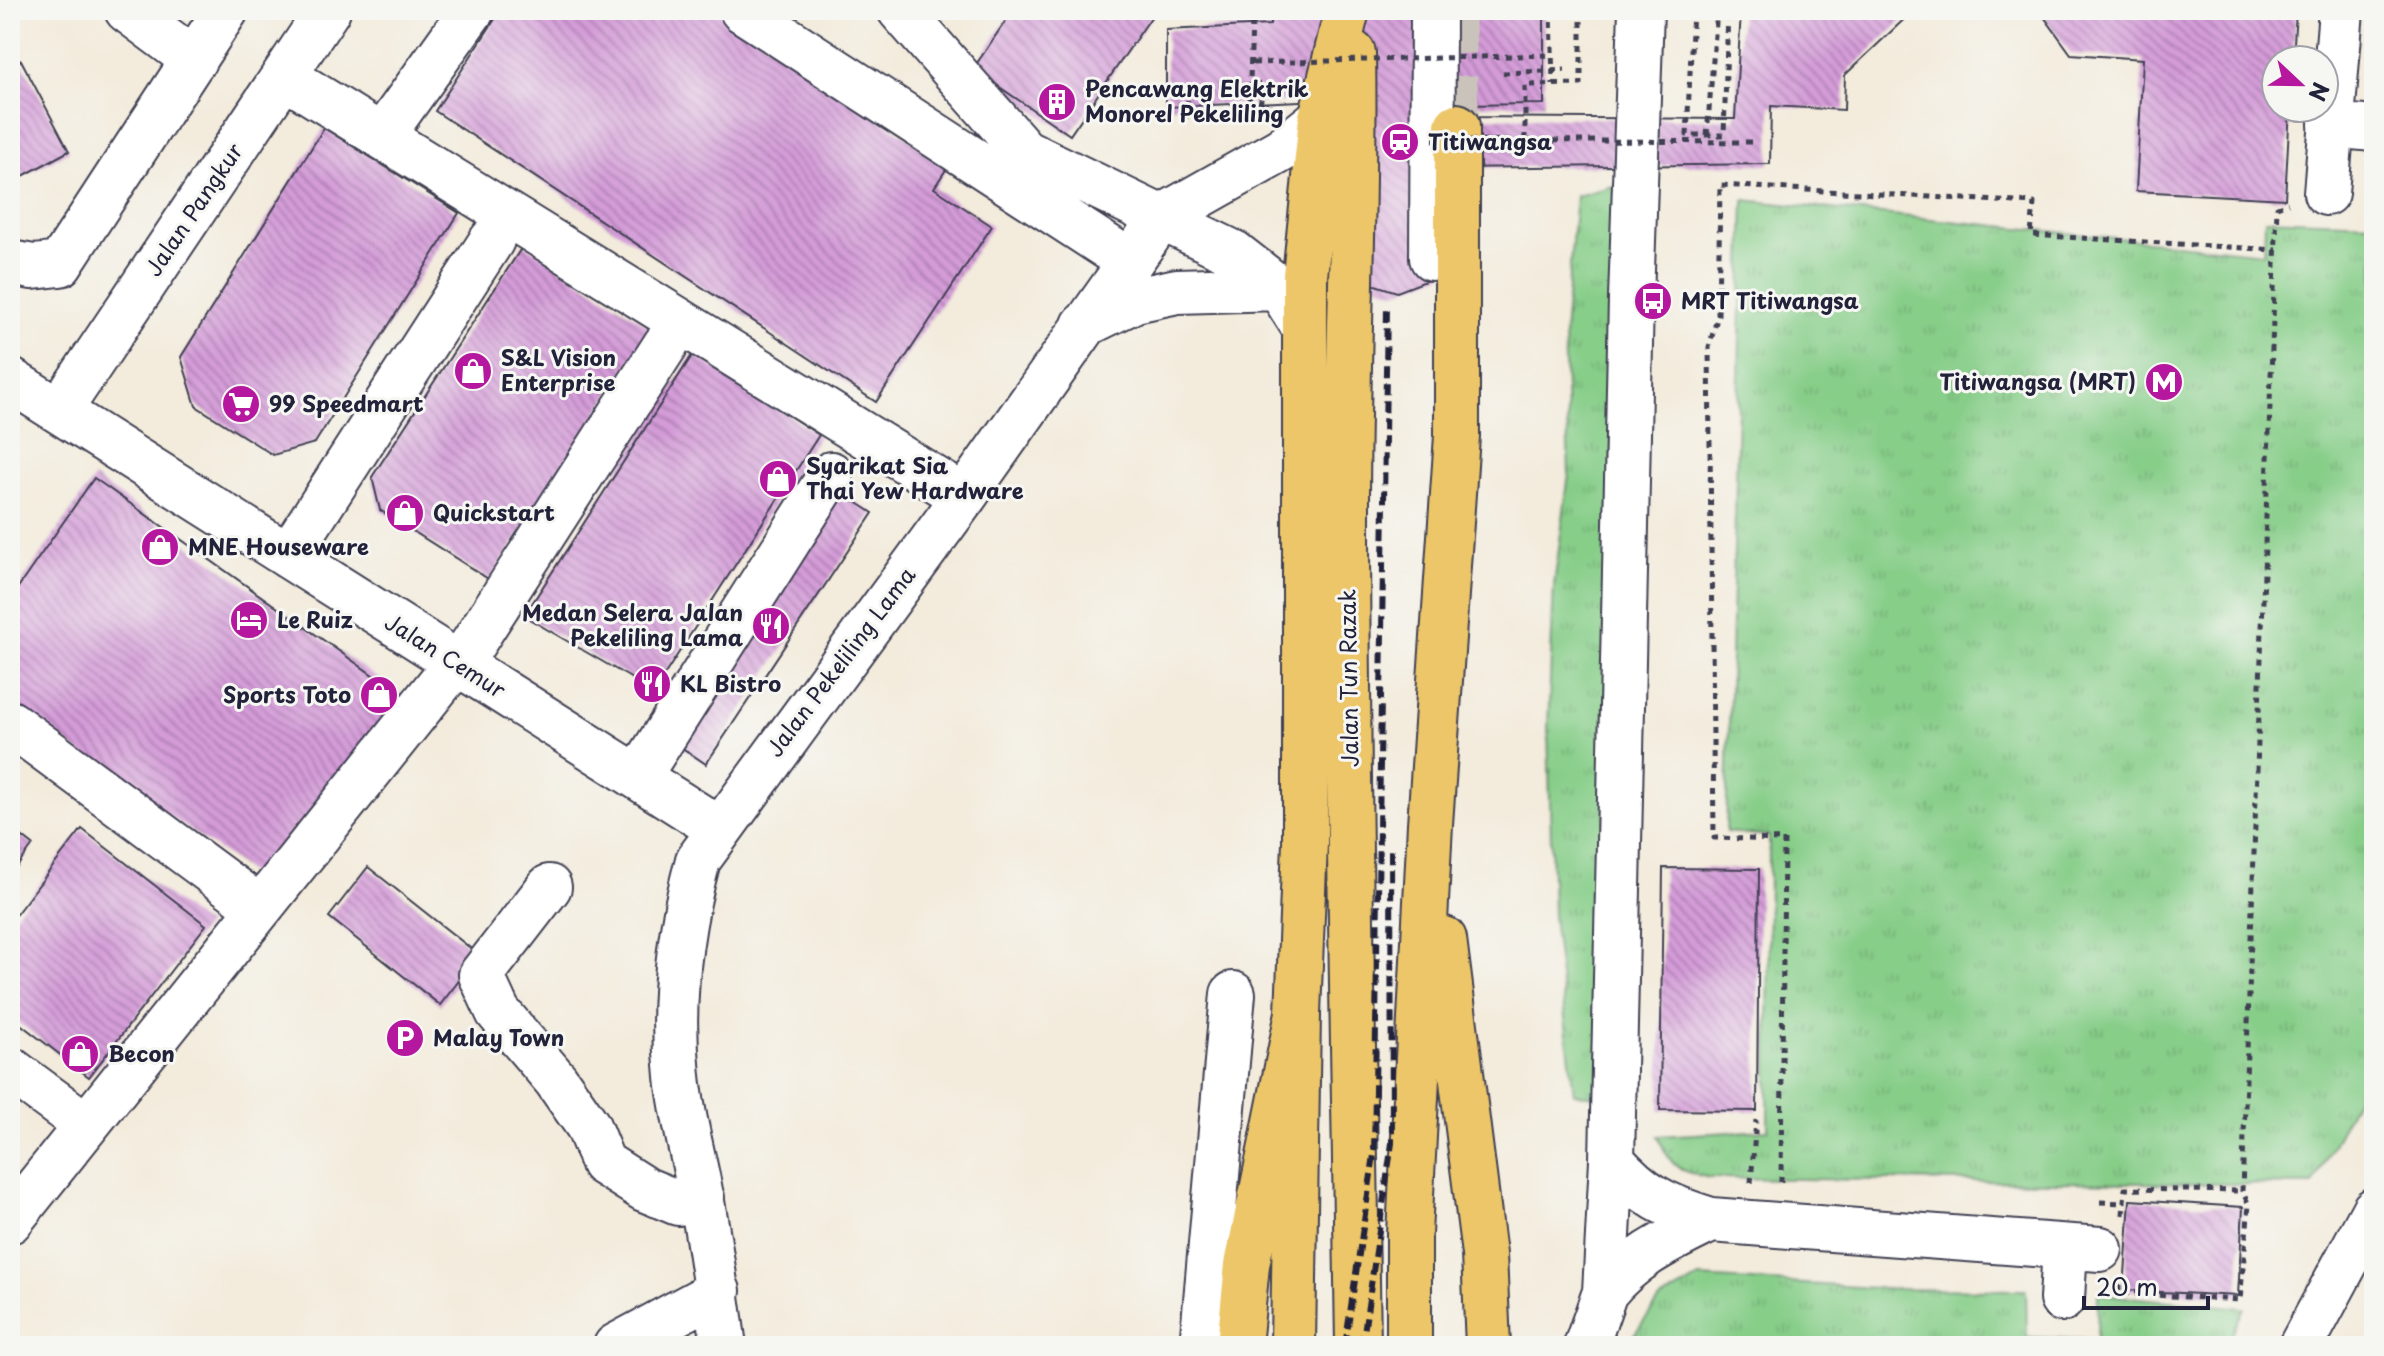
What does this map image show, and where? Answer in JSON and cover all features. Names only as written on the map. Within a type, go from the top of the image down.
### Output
[{"type":"main road","name":"Jalan Tun Razak","points":[[1298,1013],[1305,843],[1305,276],[1321,118],[1350,10]]},
{"type":"main road","name":"Jalan Tun Razak","points":[[1350,10],[1356,181],[1347,343],[1347,534],[1358,1346]]},
{"type":"main road","points":[[1409,1346],[1409,1234],[1430,824],[1457,436],[1445,133]]},
{"type":"main road","points":[[1430,824],[1484,1254],[1488,1346]]},
{"type":"main road","points":[[1239,1346],[1247,1265],[1298,1013]]},
{"type":"main road","points":[[1293,1346],[1298,1013]]},
{"type":"street","points":[[127,10],[194,60]]},
{"type":"street","points":[[10,263],[33,267],[60,264],[226,10]]},
{"type":"street","name":"Jalan Pangkur","points":[[59,411],[328,10]]},
{"type":"street","points":[[382,136],[472,10]]},
{"type":"street","points":[[742,10],[1129,261]]},
{"type":"street","points":[[900,10],[953,74],[1024,151],[1234,253],[1279,288],[1305,329]]},
{"type":"street","points":[[1432,258],[1445,133],[1432,56],[1433,10]]},
{"type":"street","points":[[1586,1346],[1605,1292],[1612,1160],[1631,299],[1641,10]]},
{"type":"street","points":[[2326,193],[2341,10]]},
{"type":"street","points":[[284,76],[852,424],[964,497]]},
{"type":"street","name":"Jalan Pekeliling Lama","points":[[724,1346],[718,1291],[678,1078],[676,978],[683,915],[698,860],[718,828],[964,497],[1162,217],[1281,150],[1321,118]]},
{"type":"street","points":[[2331,125],[2374,129]]},
{"type":"street","points":[[288,556],[492,240]]},
{"type":"street","points":[[1083,325],[1135,300],[1177,291],[1279,288]]},
{"type":"street","points":[[10,1221],[444,678],[459,665],[666,344]]},
{"type":"street","name":"Jalan Cemur","points":[[10,380],[718,828]]},
{"type":"street","points":[[638,777],[831,474]]},
{"type":"street","points":[[10,723],[260,908]]},
{"type":"street","points":[[549,887],[481,975],[498,1012],[556,1080],[580,1115],[603,1163],[644,1189],[678,1203],[702,1198]]},
{"type":"street","points":[[1202,1346],[1233,994]]},
{"type":"street","points":[[10,1069],[86,1125]]},
{"type":"street","points":[[1612,1160],[1636,1187],[1666,1206],[1711,1220],[2102,1248]]},
{"type":"street","points":[[2301,1346],[2374,1210]]},
{"type":"street","points":[[1605,1292],[1626,1267],[1711,1220]]},
{"type":"street","points":[[2062,1299],[2102,1248]]},
{"type":"street","points":[[616,1346],[718,1291]]},
{"type":"path","points":[[1551,10],[1553,85]]},
{"type":"path","points":[[1525,140],[1525,85],[1581,84],[1581,10]]},
{"type":"path","points":[[1693,10],[1687,135],[1724,135],[1728,10]]},
{"type":"path","points":[[1707,135],[1717,10]]},
{"type":"path","points":[[1252,19],[1253,63],[1249,113],[1187,116],[1188,89],[1264,84]]},
{"type":"path","points":[[1253,63],[1552,55]]},
{"type":"path","points":[[1503,73],[1565,70]]},
{"type":"path","points":[[1445,133],[1525,140],[1751,142]]},
{"type":"path","points":[[1780,1198],[1784,1119],[1784,840],[1714,838],[1709,347],[1718,315],[1720,185],[2034,203],[2031,235],[2277,250]]},
{"type":"path","points":[[2242,1191],[2125,1189],[2123,1203],[2102,1248],[2119,1293],[2240,1300],[2249,1205],[2242,1191],[2277,207]]},
{"type":"path","points":[[1749,1197],[1756,1120]]},
{"type":"path","points":[[2100,1202],[2123,1203]]},
{"type":"green space","points":[[1617,185],[1599,1096],[1574,1094],[1553,917],[1548,728],[1554,585],[1569,474],[1564,334],[1576,196]]},
{"type":"green space","points":[[1744,200],[2264,253],[2265,219],[2374,223],[2374,1063],[2313,1185],[1710,1178],[1683,1170],[1667,1155],[1658,1136],[1768,1130],[1769,836],[1726,832]]},
{"type":"green space","points":[[1699,1278],[1893,1289],[2026,1290],[2027,1337],[2097,1340],[2098,1294],[2244,1308],[2226,1346],[1625,1346],[1660,1300]]},
{"type":"building","points":[[501,10],[715,10],[949,165],[934,188],[992,226],[876,402],[435,111]]},
{"type":"building","name":"Pencawang Elektrik Monorel Pekeliling","points":[[1013,10],[1156,10],[1070,135],[973,69]]},
{"type":"building","name":"Titiwangsa","points":[[1271,10],[1544,10],[1544,104],[1460,105],[1458,117],[1735,119],[1741,10],[1914,10],[1845,75],[1844,110],[1771,106],[1770,164],[1450,168],[1444,274],[1397,292],[1372,284],[1345,99],[1166,107],[1166,30],[1270,25]]},
{"type":"building","points":[[2005,10],[2296,10],[2294,44],[2260,44],[2260,124],[2289,124],[2285,199],[2136,191],[2143,59],[2071,54],[2042,14]]},
{"type":"building","points":[[21,60],[69,151],[10,183],[10,66]]},
{"type":"building","points":[[324,128],[459,213],[315,443],[273,455],[196,406],[181,357]]},
{"type":"building","points":[[524,244],[652,328],[490,580],[380,510],[372,477]]},
{"type":"building","points":[[693,354],[819,435],[665,674],[641,684],[524,616]]},
{"type":"building","points":[[94,478],[404,697],[271,887],[10,703],[10,599]]},
{"type":"building","name":"Medan Selera Jalan Pekeliling Lama","points":[[836,489],[873,513],[706,764],[669,739]]},
{"type":"building","points":[[10,827],[33,845],[10,876]]},
{"type":"building","points":[[82,829],[206,925],[89,1077],[10,1016],[10,922]]},
{"type":"building","points":[[368,867],[479,955],[440,1005],[329,917]]},
{"type":"building","points":[[1663,868],[1759,869],[1757,1111],[1660,1110]]},
{"type":"building","points":[[2130,1200],[2243,1207],[2238,1296],[2124,1290]]},
{"type":"tunnel","points":[[1453,10],[1457,126]]},
{"type":"railway","points":[[1345,1346],[1374,1155],[1387,306]]},
{"type":"railway","points":[[1362,1346],[1392,1143],[1391,850]]},
{"type":"place","name":"Pencawang Elektrik Monorel Pekeliling","points":[[1057,102]]},
{"type":"place","name":"Titiwangsa","points":[[1400,142]]},
{"type":"place","name":"MRT Titiwangsa","points":[[1653,301]]},
{"type":"place","name":"S&L Vision Enterprise","points":[[473,371]]},
{"type":"place","name":"Titiwangsa (MRT)","points":[[2164,382]]},
{"type":"place","name":"99 Speedmart","points":[[241,404]]},
{"type":"place","name":"Syarikat Sia Thai Yew Hardware","points":[[778,479]]},
{"type":"place","name":"Quickstart","points":[[405,513]]},
{"type":"place","name":"MNE Houseware","points":[[160,547]]},
{"type":"place","name":"Le Ruiz","points":[[249,620]]},
{"type":"place","name":"Medan Selera Jalan Pekeliling Lama","points":[[771,626]]},
{"type":"place","name":"KL Bistro","points":[[652,684]]},
{"type":"place","name":"Sports Toto","points":[[379,695]]},
{"type":"place","name":"Malay Town","points":[[405,1038]]},
{"type":"place","name":"Becon","points":[[80,1054]]}]
